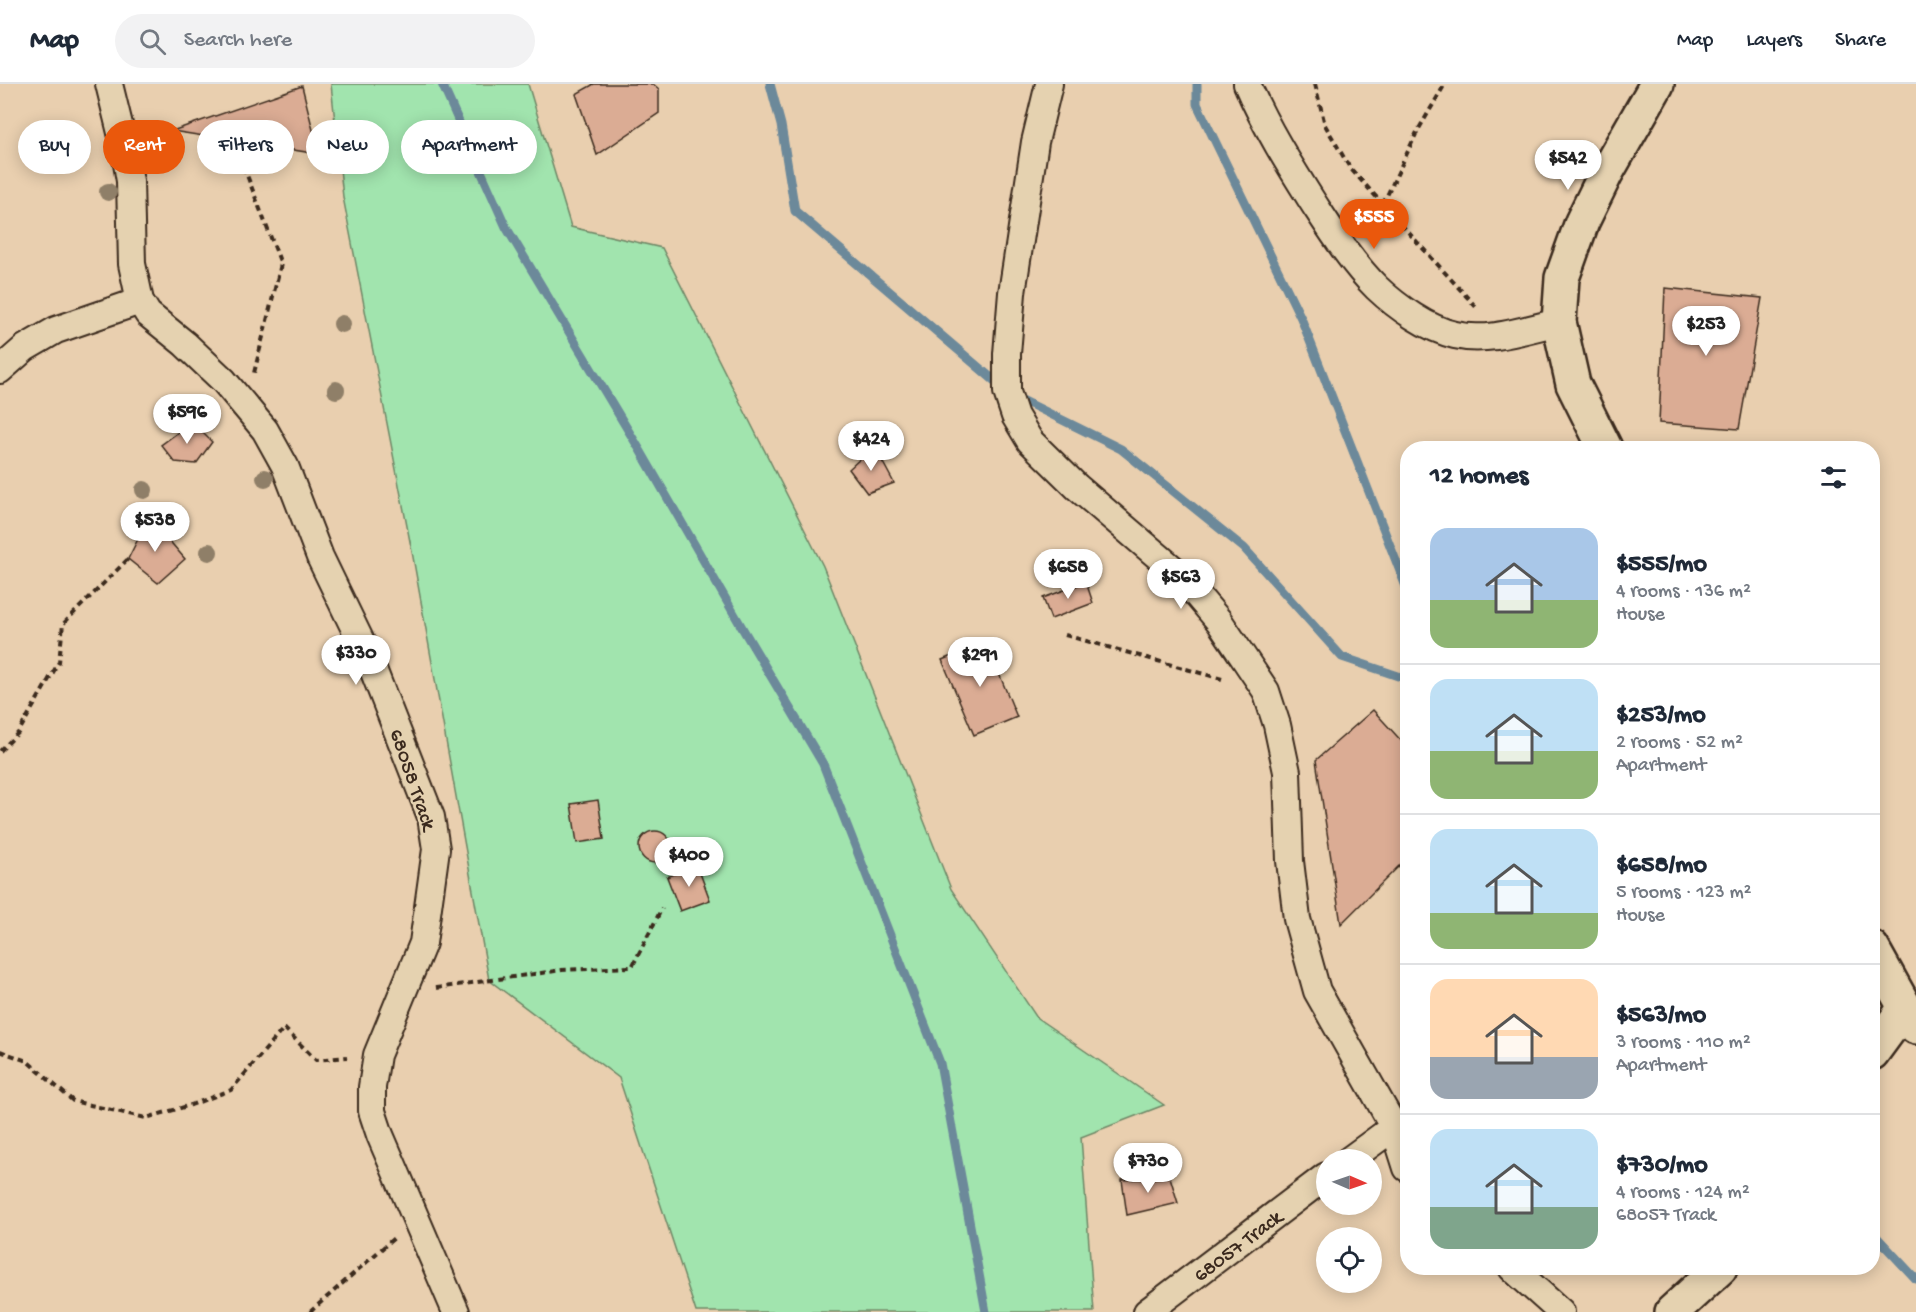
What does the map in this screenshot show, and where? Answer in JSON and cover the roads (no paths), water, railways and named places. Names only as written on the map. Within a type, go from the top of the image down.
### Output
[{"type":"street","name":"68058 Track","points":[[109,84],[123,141],[129,181],[132,264],[140,301],[148,314],[185,344],[224,381],[265,430],[285,466],[320,557],[367,654],[431,817],[436,849],[423,944],[377,1055],[372,1087],[372,1111],[415,1220],[456,1312]]},
{"type":"street","points":[[1049,84],[1035,142],[1012,293],[1007,354],[1007,392],[1015,416],[1030,441],[1069,479],[1180,575],[1219,621],[1266,691],[1278,725],[1287,772],[1290,861],[1297,920],[1317,991],[1394,1127],[1400,1146]]},
{"type":"street","points":[[1247,84],[1302,186],[1341,244],[1378,288],[1406,310],[1441,330],[1472,338],[1502,335],[1559,322]]},
{"type":"street","points":[[1602,441],[1573,384],[1559,322],[1562,278],[1575,238],[1606,172],[1657,84]]},
{"type":"street","points":[[0,370],[25,348],[56,330],[140,301]]},
{"type":"street","points":[[1880,963],[1910,1018],[1880,1046]]},
{"type":"street","points":[[1364,1149],[1394,1127]]},
{"type":"street","name":"68057 Track","points":[[1147,1312],[1316,1184]]},
{"type":"street","points":[[1520,1275],[1561,1312]]},
{"type":"street","points":[[1672,1312],[1712,1275]]},
{"type":"waterway","points":[[442,84],[506,227],[640,450],[823,764],[940,1063],[986,1312]]},
{"type":"waterway","points":[[770,84],[781,125],[795,211],[1003,388]]},
{"type":"waterway","points":[[1197,84],[1197,104],[1301,318],[1400,571]]},
{"type":"waterway","points":[[1014,396],[1121,449],[1244,548],[1342,657],[1400,677]]},
{"type":"waterway","points":[[1880,1241],[1916,1279]]}]
